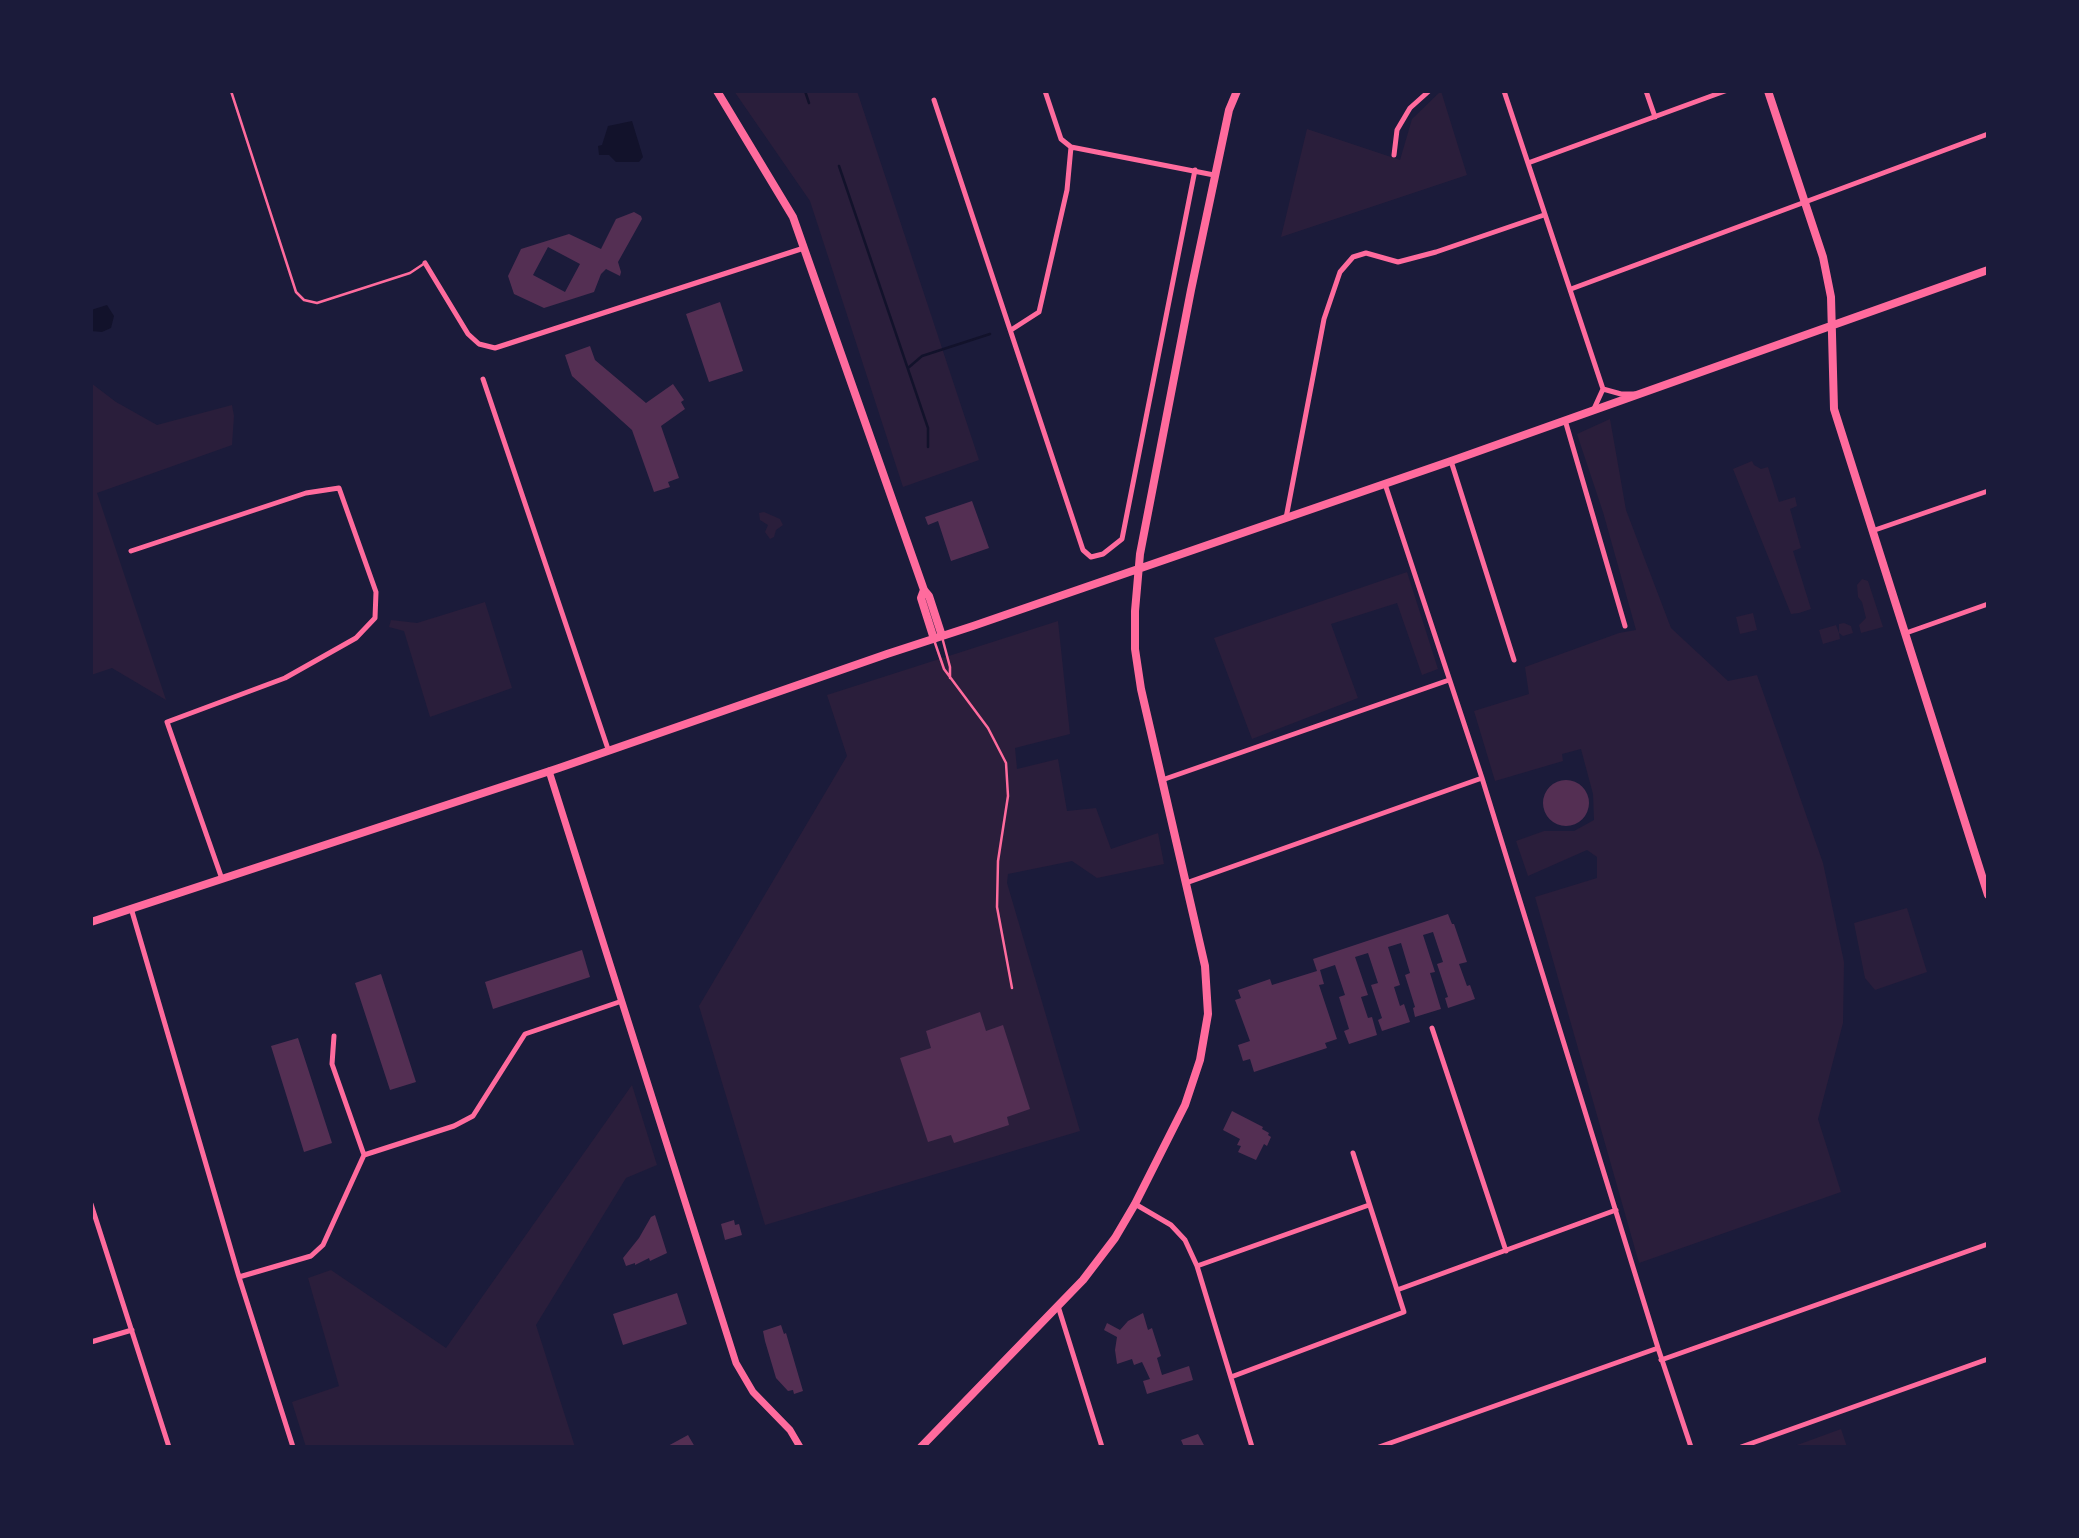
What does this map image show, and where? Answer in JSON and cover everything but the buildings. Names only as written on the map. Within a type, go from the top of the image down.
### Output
[{"type":"main road","points":[[717,91],[793,218],[924,590],[921,598],[938,637]]},
{"type":"main road","points":[[920,1447],[1083,1280],[1115,1238],[1185,1105],[1200,1060],[1208,1014],[1205,966],[1141,689],[1135,649],[1138,569],[1214,175],[1228,110],[1237,91]]},
{"type":"main road","points":[[1768,91],[1823,257],[1831,297],[1834,409],[1988,895]]},
{"type":"main road","points":[[91,922],[549,771],[1138,569],[1988,270]]},
{"type":"street","points":[[1045,91],[1061,139],[1071,147],[1214,175]]},
{"type":"street","points":[[1394,155],[1397,131],[1410,108],[1429,91]]},
{"type":"street","points":[[1504,91],[1603,389],[1593,411]]},
{"type":"street","points":[[1646,91],[1654,117]]},
{"type":"street","points":[[1528,163],[1725,91]]},
{"type":"street","points":[[934,100],[1083,550],[1091,557],[1103,554],[1122,539],[1195,170]]},
{"type":"street","points":[[1571,289],[1988,134]]},
{"type":"street","points":[[1012,330],[1039,312],[1067,190],[1071,147]]},
{"type":"street","points":[[1286,518],[1324,319],[1340,272],[1353,257],[1366,253],[1398,262],[1436,252],[1544,215]]},
{"type":"street","points":[[425,263],[468,334],[478,344],[495,348],[804,248]]},
{"type":"street","points":[[483,379],[608,749]]},
{"type":"street","points":[[1603,389],[1621,394],[1638,393]]},
{"type":"street","points":[[1565,420],[1625,625]]},
{"type":"street","points":[[1451,461],[1514,660]]},
{"type":"street","points":[[1385,484],[1482,778],[1661,1360],[1691,1447]]},
{"type":"street","points":[[131,551],[306,493],[339,488],[376,592],[376,618],[356,638],[285,678],[167,722],[222,879]]},
{"type":"street","points":[[1872,531],[1988,491]]},
{"type":"street","points":[[1906,633],[1988,604]]},
{"type":"street","points":[[1162,780],[1449,680]]},
{"type":"street","points":[[549,771],[736,1363],[753,1392],[790,1430],[800,1447]]},
{"type":"street","points":[[1186,883],[1482,778]]},
{"type":"street","points":[[131,908],[239,1277],[293,1447]]},
{"type":"street","points":[[364,1155],[454,1126],[473,1115],[525,1034],[622,1001]]},
{"type":"street","points":[[1432,1028],[1506,1251]]},
{"type":"street","points":[[239,1277],[311,1256],[323,1245],[364,1155],[332,1064],[334,1036]]},
{"type":"street","points":[[1231,1377],[1404,1312],[1353,1153]]},
{"type":"street","points":[[91,1204],[169,1447]]},
{"type":"street","points":[[1135,1204],[1171,1225],[1185,1240],[1197,1266],[1252,1447]]},
{"type":"street","points":[[1197,1266],[1369,1205]]},
{"type":"street","points":[[1397,1290],[1616,1210]]},
{"type":"street","points":[[1661,1360],[1988,1244]]},
{"type":"street","points":[[1058,1305],[1102,1447]]},
{"type":"street","points":[[91,1342],[132,1330]]},
{"type":"street","points":[[1379,1447],[1658,1348]]},
{"type":"street","points":[[1741,1447],[1988,1359]]},
{"type":"lane","points":[[231,91],[296,292],[304,300],[317,303],[410,273],[425,263]]},
{"type":"lane","points":[[938,637],[944,669],[988,728],[1006,763],[1007,796],[998,861],[997,907],[1012,988]]},
{"type":"lane","points":[[938,637],[950,667],[950,678]]},
{"type":"shaded area","points":[[734,91],[857,91],[979,460],[903,487],[810,201]]},
{"type":"shaded area","points":[[1441,91],[1467,175],[1281,237],[1307,129],[1400,160],[1412,119]]},
{"type":"shaded area","points":[[632,121],[643,157],[639,162],[616,162],[609,155],[599,155],[598,146],[602,145],[608,126]]},
{"type":"shaded area","points":[[107,305],[114,316],[111,328],[102,332],[91,331],[91,310]]},
{"type":"shaded area","points":[[91,383],[116,402],[157,425],[232,405],[232,445],[97,493],[166,700],[112,668],[91,675]]},
{"type":"shaded area","points":[[1610,419],[1626,510],[1671,628],[1728,681],[1757,675],[1823,863],[1844,962],[1843,1023],[1818,1119],[1841,1192],[1639,1263],[1535,897],[1597,878],[1597,857],[1587,850],[1528,876],[1516,841],[1544,831],[1574,831],[1594,820],[1593,794],[1581,749],[1562,754],[1563,761],[1495,781],[1474,711],[1529,694],[1525,667],[1619,633],[1636,630],[1603,512],[1577,434]]},
{"type":"shaded area","points":[[1752,461],[1761,469],[1768,467],[1779,502],[1795,497],[1797,506],[1790,509],[1801,548],[1793,551],[1811,609],[1791,614],[1733,469]]},
{"type":"shaded area","points":[[764,512],[780,519],[783,525],[770,539],[765,532],[768,525],[760,520],[759,513]]},
{"type":"shaded area","points":[[1407,572],[1438,669],[1422,675],[1397,603],[1331,624],[1358,698],[1252,739],[1214,638]]},
{"type":"shaded area","points":[[1862,579],[1868,581],[1883,627],[1861,633],[1859,625],[1866,618],[1858,597],[1857,585]]},
{"type":"shaded area","points":[[485,602],[512,688],[430,717],[404,631],[389,627],[391,620],[417,623]]},
{"type":"shaded area","points":[[1753,613],[1757,630],[1740,634],[1736,617]]},
{"type":"shaded area","points":[[1058,621],[1070,734],[1015,748],[1017,769],[1058,759],[1067,811],[1096,808],[1111,849],[1158,833],[1164,864],[1097,878],[1072,861],[1008,874],[1007,883],[1080,1131],[765,1225],[699,1006],[847,756],[827,695]]},
{"type":"shaded area","points":[[1844,623],[1851,626],[1853,633],[1843,636],[1839,633],[1839,624]]},
{"type":"shaded area","points":[[1836,625],[1840,639],[1823,644],[1819,630]]},
{"type":"shaded area","points":[[1907,908],[1927,972],[1875,990],[1865,978],[1854,923]]},
{"type":"shaded area","points":[[632,1085],[657,1165],[626,1178],[536,1325],[575,1447],[306,1447],[292,1402],[339,1386],[308,1278],[331,1270],[446,1348]]},
{"type":"shaded area","points":[[1841,1429],[1847,1447],[1790,1447],[1800,1444]]},
{"type":"waterway","points":[[805,91],[809,103]]},
{"type":"waterway","points":[[839,166],[928,428],[928,447]]},
{"type":"waterway","points":[[908,368],[922,356],[990,334]]}]
